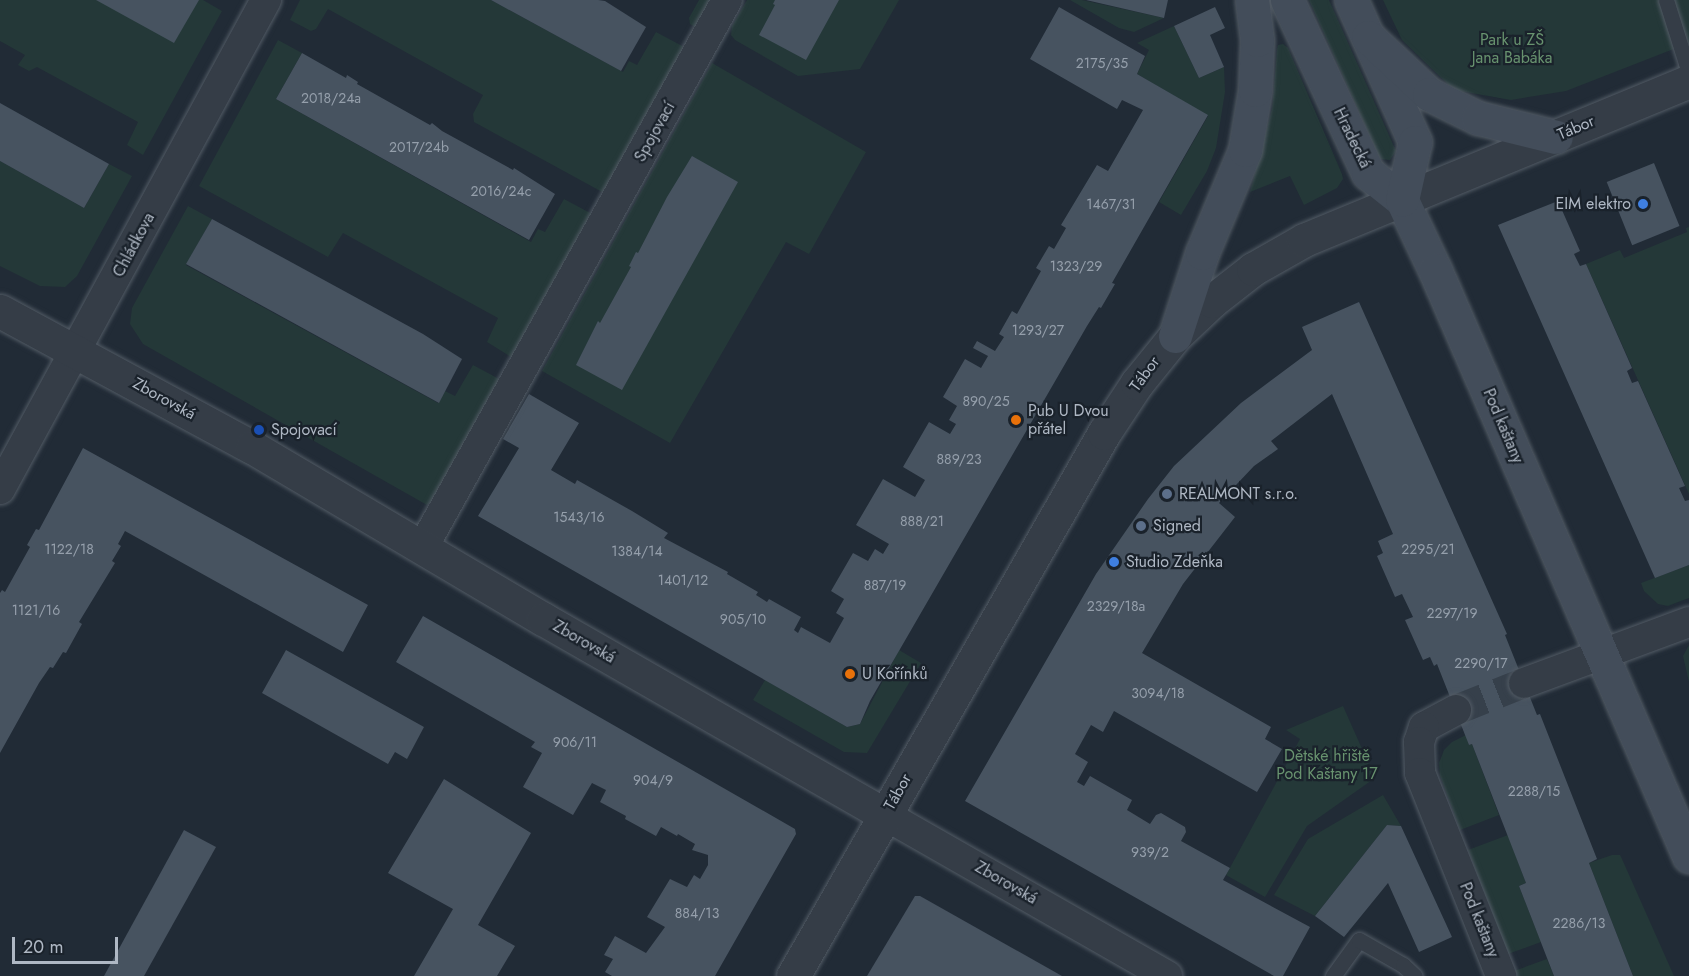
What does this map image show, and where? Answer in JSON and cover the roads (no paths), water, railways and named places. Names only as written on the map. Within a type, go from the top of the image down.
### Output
[{"type":"main road","points":[[1175,336],[1202,253],[1245,150],[1256,90],[1257,40],[1252,0]]},
{"type":"main road","name":"Hradecká","points":[[1287,0],[1368,173],[1402,200]]},
{"type":"main road","points":[[1351,0],[1415,142],[1402,200]]},
{"type":"main road","points":[[1368,37],[1429,94],[1478,118],[1556,137]]},
{"type":"main road","name":"Pod kaštany","points":[[1402,200],[1436,270],[1689,856]]},
{"type":"street","name":"Chládkova","points":[[0,489],[266,0]]},
{"type":"street","name":"Spojovací","points":[[423,547],[727,0]]},
{"type":"street","name":"Tábor","points":[[793,976],[1104,433],[1143,375],[1175,336],[1212,301],[1253,269],[1304,240],[1689,81]]},
{"type":"street","name":"Zborovská","points":[[0,311],[252,447],[543,619],[1167,976]]},
{"type":"street","points":[[1524,683],[1689,622]]},
{"type":"street","name":"Pod kaštany","points":[[1456,710],[1424,727],[1419,742],[1420,773],[1501,976]]},
{"type":"lane","points":[[1666,0],[1689,73]]},
{"type":"lane","points":[[1333,976],[1359,940],[1403,965],[1415,976]]},
{"type":"tunnel","points":[[1456,710],[1524,683]]},
{"type":"place","name":"EIM elektro","points":[[1643,204]]},
{"type":"place","name":"Pub U Dvou přátel","points":[[1016,420]]},
{"type":"place","name":"Spojovací","points":[[259,430]]},
{"type":"place","name":"REALMONT s.r.o.","points":[[1167,494]]},
{"type":"place","name":"Signed","points":[[1141,526]]},
{"type":"place","name":"Studio Zdeňka","points":[[1114,562]]},
{"type":"place","name":"U Kořínků","points":[[850,674]]},
{"type":"park label","name":"Park u ZŠ Jana Babáka","points":[[1512,49]]},
{"type":"park label","name":"Dětské hřiště Pod Kaštany 17","points":[[1327,765]]}]
